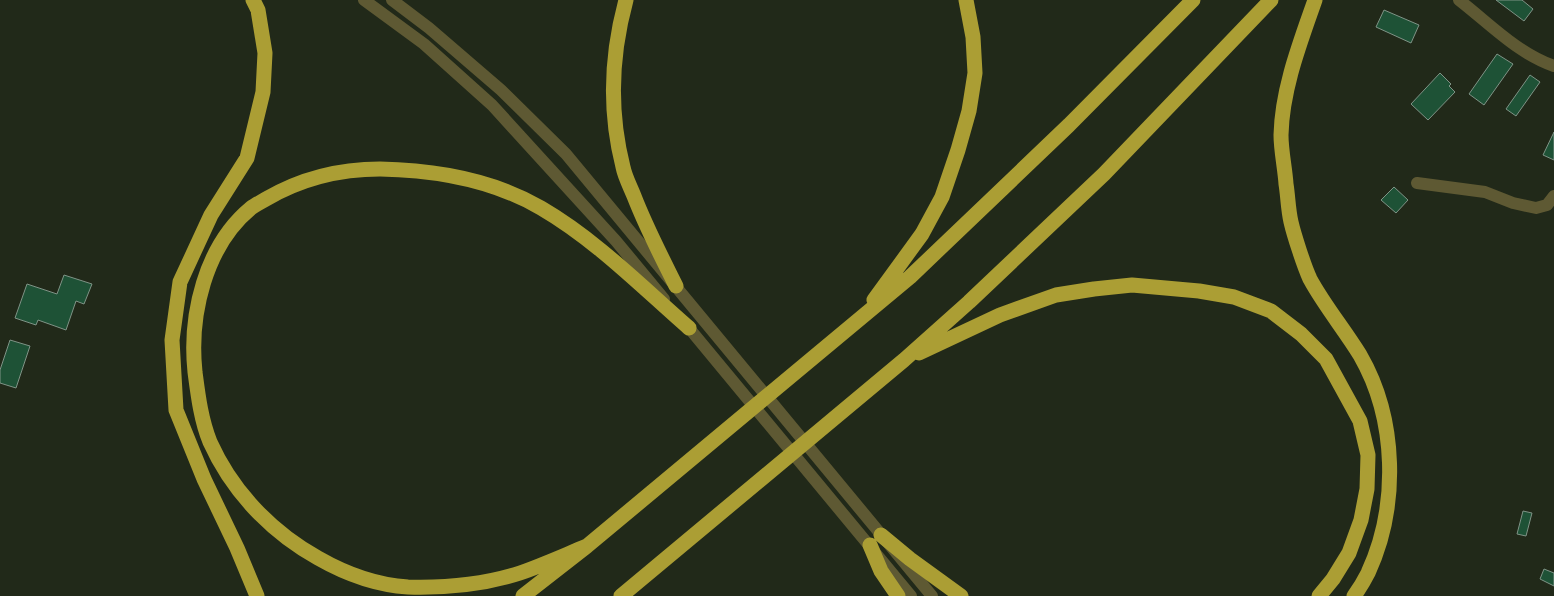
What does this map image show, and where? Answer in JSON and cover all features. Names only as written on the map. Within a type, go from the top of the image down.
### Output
[{"type":"highway","points":[[253,0],[258,10],[265,52],[263,92],[247,158],[211,215],[180,282],[172,340],[176,410],[204,479],[238,548],[257,596]]},
{"type":"highway","points":[[626,0],[617,37],[614,120],[626,176],[645,225],[676,286]]},
{"type":"highway","points":[[860,320],[922,234],[942,197],[958,150],[969,111],[975,73],[973,37],[966,0]]},
{"type":"highway","points":[[523,596],[587,546],[910,277],[1069,125],[1193,0]]},
{"type":"highway","points":[[621,596],[904,360],[969,302],[1104,174],[1271,0]]},
{"type":"highway","points":[[1315,0],[1295,58],[1286,95],[1281,135],[1291,222],[1310,278],[1360,356],[1374,383],[1384,416],[1390,452],[1389,487],[1377,549],[1368,574],[1354,596]]},
{"type":"highway","points":[[587,546],[519,573],[471,584],[407,586],[370,581],[341,571],[299,548],[262,517],[233,483],[209,440],[198,397],[194,354],[195,317],[206,276],[226,236],[251,208],[279,191],[318,175],[363,169],[406,169],[451,175],[499,189],[540,207],[606,254],[689,328]]},
{"type":"highway","points":[[904,360],[1000,315],[1056,295],[1094,289],[1132,285],[1199,291],[1234,297],[1271,311],[1301,334],[1326,359],[1360,421],[1368,455],[1367,489],[1361,520],[1349,553],[1320,596]]},
{"type":"highway","points":[[882,535],[910,559],[961,596]]},
{"type":"highway","points":[[870,545],[881,571],[898,596]]},
{"type":"street","points":[[364,0],[424,44],[492,105],[616,241],[722,370],[826,491],[911,596]]},
{"type":"street","points":[[392,0],[429,28],[501,90],[566,154],[932,596]]},
{"type":"street","points":[[1459,0],[1508,42],[1544,63],[1554,66]]},
{"type":"street","points":[[1417,183],[1485,192],[1513,203],[1536,208],[1547,205],[1554,196]]},
{"type":"building","points":[[1496,0],[1522,0],[1533,9],[1524,21]]},
{"type":"building","points":[[1384,10],[1419,25],[1411,43],[1376,27]]},
{"type":"building","points":[[1497,54],[1513,64],[1484,105],[1469,94]]},
{"type":"building","points":[[1440,73],[1451,84],[1449,86],[1455,92],[1428,120],[1411,104]]},
{"type":"building","points":[[1530,75],[1540,82],[1516,116],[1506,109]]},
{"type":"building","points":[[1554,132],[1554,160],[1543,155]]},
{"type":"building","points":[[1394,187],[1408,200],[1396,213],[1381,200]]},
{"type":"building","points":[[64,275],[92,284],[84,304],[76,301],[66,330],[38,320],[36,325],[15,318],[27,284],[57,294]]},
{"type":"building","points":[[10,340],[30,346],[16,388],[0,383],[0,370]]},
{"type":"building","points":[[1523,511],[1532,513],[1526,536],[1517,534]]},
{"type":"building","points":[[1544,569],[1554,573],[1554,586],[1540,579]]}]
